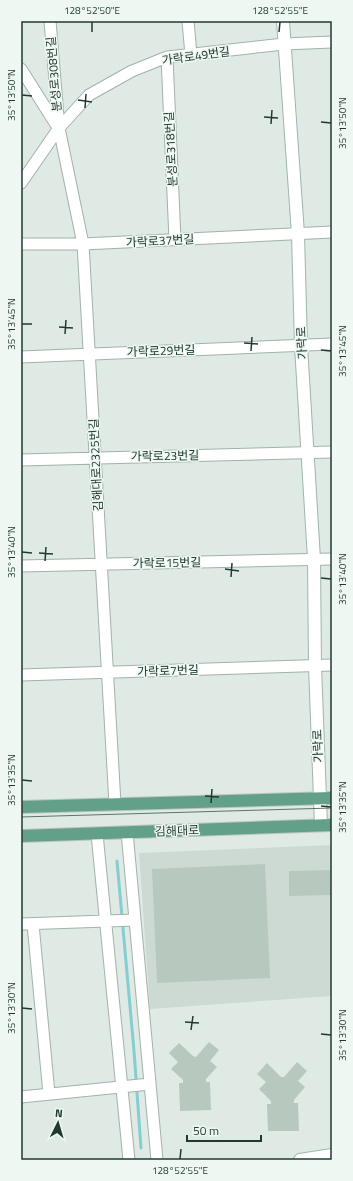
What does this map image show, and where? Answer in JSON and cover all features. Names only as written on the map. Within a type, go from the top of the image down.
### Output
[{"type":"main road","points":[[21,807],[326,798]]},
{"type":"main road","name":"김해대로","points":[[21,836],[326,825]]},
{"type":"street","name":"분성로308번길","points":[[50,21],[59,128]]},
{"type":"street","points":[[188,21],[190,55]]},
{"type":"street","name":"가락로","points":[[283,21],[298,234],[301,346],[314,559],[315,666],[326,798],[326,825]]},
{"type":"street","name":"가락로49번길","points":[[21,183],[59,128],[89,95],[132,71],[167,58],[284,44],[332,42]]},
{"type":"street","name":"분성로318번길","points":[[167,58],[175,240]]},
{"type":"street","points":[[21,69],[59,128]]},
{"type":"street","name":"김해대로2325번길","points":[[59,128],[83,244],[115,804]]},
{"type":"street","name":"가락로37번길","points":[[21,244],[83,244],[332,232]]},
{"type":"street","name":"가락로29번길","points":[[21,357],[332,344]]},
{"type":"street","name":"가락로23번길","points":[[21,460],[332,452]]},
{"type":"street","name":"가락로15번길","points":[[21,566],[332,559]]},
{"type":"street","points":[[315,666],[332,666]]},
{"type":"street","name":"가락로7번길","points":[[21,675],[315,666]]},
{"type":"street","points":[[128,832],[127,920],[150,1084],[157,1160]]},
{"type":"street","points":[[97,834],[129,1160]]},
{"type":"street","points":[[21,924],[127,920]]},
{"type":"street","points":[[33,924],[49,1094]]},
{"type":"street","points":[[21,1097],[150,1084]]},
{"type":"street","points":[[300,1160],[332,1155]]},
{"type":"shaded area","points":[[332,845],[332,996],[150,1009],[139,853]]},
{"type":"building","points":[[265,864],[270,978],[157,983],[152,869]]},
{"type":"building","points":[[332,870],[332,895],[289,896],[289,871]]},
{"type":"building","points":[[209,1042],[219,1050],[210,1061],[217,1067],[206,1079],[206,1082],[210,1082],[211,1110],[180,1111],[179,1083],[183,1083],[183,1080],[171,1069],[178,1062],[169,1053],[179,1043],[196,1057]]},
{"type":"building","points":[[297,1062],[307,1071],[298,1081],[305,1087],[294,1100],[294,1103],[298,1103],[299,1131],[268,1131],[267,1104],[271,1104],[271,1101],[259,1089],[266,1082],[257,1074],[267,1063],[281,1077],[284,1077]]},
{"type":"waterway","points":[[117,861],[141,1148]]},
{"type":"tram line","points":[[21,817],[332,808]]}]
